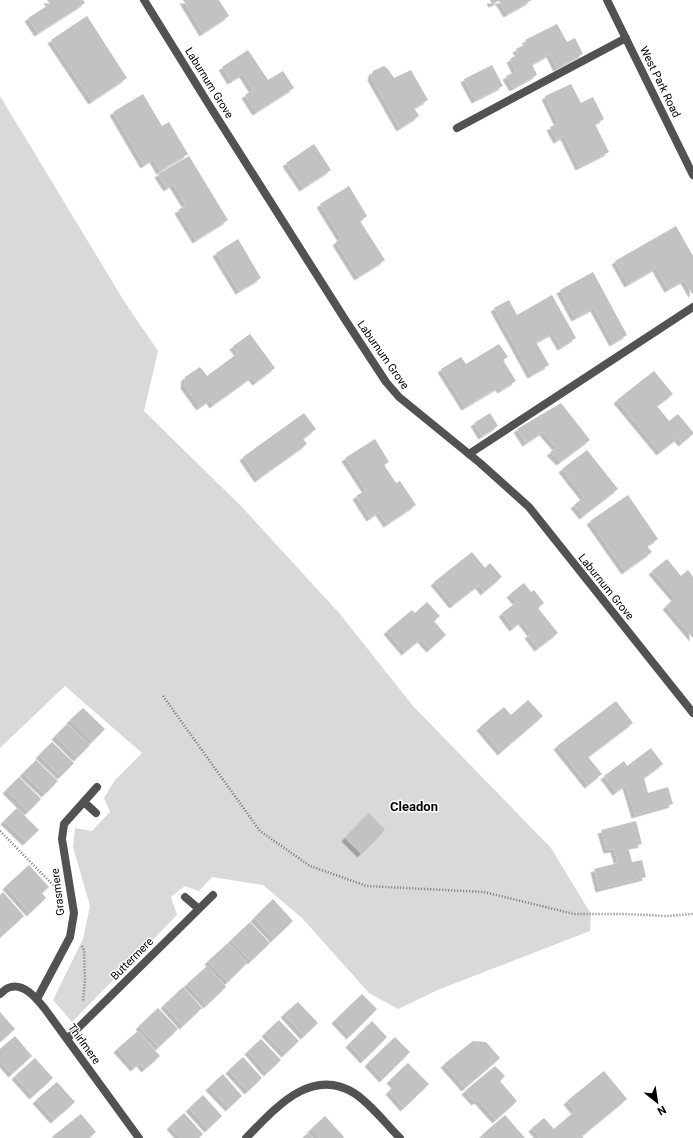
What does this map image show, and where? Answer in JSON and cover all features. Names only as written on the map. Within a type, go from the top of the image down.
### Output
[{"type":"street","name":"Laburnum Grove","points":[[144,0],[228,135],[386,382],[398,397],[469,454],[529,507],[693,713]]},
{"type":"street","name":"West Park Road","points":[[607,0],[693,175]]},
{"type":"street","points":[[457,128],[626,38]]},
{"type":"street","points":[[469,454],[693,307]]},
{"type":"street","name":"Grasmere","points":[[37,999],[70,937],[74,913],[62,839],[64,824],[97,787]]},
{"type":"street","points":[[84,802],[96,813]]},
{"type":"street","points":[[185,896],[199,909]]},
{"type":"street","name":"Buttermere","points":[[67,1039],[213,896]]},
{"type":"street","name":"Thirlmere","points":[[0,994],[8,988],[18,987],[32,994],[37,999],[139,1138]]},
{"type":"street","points":[[246,1138],[287,1098],[308,1087],[333,1085],[353,1093],[372,1109],[400,1138]]},
{"type":"path","points":[[163,696],[260,831],[310,866],[367,886],[484,892],[574,914],[667,916],[693,914]]},
{"type":"path","points":[[0,831],[73,905]]},
{"type":"path","points":[[82,943],[84,950],[85,980],[82,1025]]},
{"type":"shaded area","points":[[0,96],[124,301],[158,351],[144,411],[241,506],[340,614],[413,706],[551,848],[591,914],[590,931],[440,989],[398,1009],[369,993],[302,918],[263,885],[212,877],[199,891],[185,886],[171,897],[177,915],[72,1022],[53,1000],[83,939],[90,906],[73,847],[75,828],[92,831],[110,812],[104,798],[115,780],[142,753],[65,686],[0,748]]},
{"type":"building","points":[[47,0],[83,0],[85,3],[38,33],[28,18],[50,4]]},
{"type":"building","points":[[183,0],[219,0],[229,16],[203,33]]},
{"type":"building","points":[[490,0],[532,0],[507,14],[499,1],[492,4]]},
{"type":"building","points":[[87,16],[127,78],[92,101],[51,40]]},
{"type":"building","points":[[557,24],[567,42],[575,38],[583,54],[557,68],[550,54],[532,64],[537,75],[513,88],[506,76],[516,71],[510,59],[519,54],[516,49],[528,43],[525,40]]},
{"type":"building","points":[[248,50],[268,80],[283,71],[294,88],[256,112],[245,95],[253,90],[243,74],[231,81],[222,67]]},
{"type":"building","points":[[492,65],[503,86],[475,100],[464,79]]},
{"type":"building","points":[[384,66],[394,78],[411,70],[428,100],[414,108],[419,116],[400,128],[371,77],[373,71]]},
{"type":"building","points":[[571,84],[581,103],[593,97],[604,119],[595,124],[609,152],[579,167],[564,136],[557,140],[550,127],[558,123],[545,96]]},
{"type":"building","points":[[143,94],[162,126],[169,122],[188,154],[160,171],[153,159],[144,165],[113,112]]},
{"type":"building","points":[[314,144],[331,170],[303,188],[286,163]]},
{"type":"building","points":[[189,156],[228,220],[196,240],[178,210],[186,205],[173,184],[167,188],[158,174]]},
{"type":"building","points":[[349,186],[367,216],[360,221],[385,260],[358,277],[336,242],[341,238],[320,204]]},
{"type":"building","points":[[676,226],[693,256],[693,293],[692,294],[684,280],[668,289],[656,268],[628,284],[615,261]]},
{"type":"building","points":[[238,239],[261,278],[239,291],[216,253]]},
{"type":"building","points":[[593,272],[627,335],[613,343],[594,308],[575,318],[560,290]]},
{"type":"building","points":[[552,295],[576,338],[561,347],[553,333],[536,342],[549,365],[531,375],[494,308],[509,300],[517,315]]},
{"type":"building","points":[[250,334],[275,368],[256,382],[252,377],[213,405],[210,400],[200,407],[184,385],[185,377],[200,367],[207,376],[238,353],[233,346]]},
{"type":"building","points":[[499,344],[508,357],[503,360],[516,381],[501,390],[499,387],[465,407],[441,369],[461,357],[466,364]]},
{"type":"building","points":[[654,371],[673,394],[657,406],[669,421],[678,414],[693,432],[693,434],[682,443],[678,438],[660,452],[617,400]]},
{"type":"building","points":[[561,403],[590,440],[560,462],[550,452],[557,448],[543,432],[526,443],[517,429]]},
{"type":"building","points":[[304,413],[316,429],[303,439],[307,444],[258,479],[243,457]]},
{"type":"building","points":[[490,413],[498,426],[482,436],[474,423]]},
{"type":"building","points":[[375,439],[389,462],[384,465],[396,483],[400,481],[416,505],[387,524],[379,512],[370,518],[356,496],[366,490],[345,458]]},
{"type":"building","points":[[587,450],[618,489],[583,516],[574,505],[584,497],[562,469]]},
{"type":"building","points":[[628,495],[658,539],[647,546],[652,552],[625,571],[590,521]]},
{"type":"building","points":[[472,552],[485,568],[490,563],[502,577],[484,592],[479,585],[453,605],[434,582]]},
{"type":"building","points":[[667,559],[681,576],[688,570],[693,577],[693,638],[666,606],[675,598],[652,571]]},
{"type":"building","points":[[524,583],[531,592],[534,590],[544,603],[538,608],[558,633],[538,648],[528,635],[531,633],[522,621],[513,628],[502,613],[517,602],[510,594]]},
{"type":"building","points":[[427,602],[440,616],[434,621],[446,635],[430,649],[421,639],[405,652],[387,631],[412,610],[415,613]]},
{"type":"building","points":[[528,700],[543,716],[501,752],[480,727],[504,707],[511,715]]},
{"type":"building","points":[[616,701],[633,723],[588,757],[602,774],[588,785],[557,746]]},
{"type":"building","points":[[83,708],[105,729],[92,742],[70,720]]},
{"type":"building","points":[[67,724],[90,745],[77,758],[55,736]]},
{"type":"building","points":[[52,742],[74,763],[61,776],[39,755]]},
{"type":"building","points":[[651,748],[663,764],[644,778],[648,793],[668,787],[673,804],[635,815],[626,785],[616,792],[604,776],[624,761],[627,766]]},
{"type":"building","points":[[36,760],[58,781],[45,794],[23,773]]},
{"type":"building","points":[[19,777],[41,799],[28,812],[6,790]]},
{"type":"building","points":[[17,808],[39,830],[26,842],[4,821]]},
{"type":"building","points":[[369,813],[385,830],[361,854],[345,838]]},
{"type":"building","points":[[636,821],[642,844],[628,847],[632,862],[642,860],[646,877],[599,889],[594,869],[618,863],[614,849],[607,850],[601,830]]},
{"type":"building","points":[[29,865],[49,887],[42,893],[46,898],[30,913],[6,886]]},
{"type":"building","points":[[3,892],[24,916],[3,935],[0,931],[0,895]]},
{"type":"building","points":[[273,899],[293,921],[274,939],[254,918]]},
{"type":"building","points":[[250,922],[270,943],[251,961],[231,940]]},
{"type":"building","points":[[228,943],[247,963],[228,982],[208,961]]},
{"type":"building","points":[[207,966],[226,987],[207,1005],[187,984]]},
{"type":"building","points":[[183,987],[202,1008],[183,1026],[164,1005]]},
{"type":"building","points":[[362,994],[377,1009],[350,1036],[335,1020]]},
{"type":"building","points":[[298,1002],[318,1023],[304,1036],[284,1014]]},
{"type":"building","points":[[158,1008],[178,1029],[159,1047],[139,1026]]},
{"type":"building","points":[[0,1012],[15,1029],[0,1042]]},
{"type":"building","points":[[279,1020],[299,1041],[285,1054],[265,1033]]},
{"type":"building","points":[[372,1021],[387,1037],[364,1060],[349,1044]]},
{"type":"building","points":[[138,1031],[160,1056],[145,1069],[140,1063],[134,1068],[117,1049]]},
{"type":"building","points":[[15,1036],[32,1056],[12,1074],[0,1060],[0,1049]]},
{"type":"building","points":[[395,1037],[410,1052],[383,1079],[368,1063]]},
{"type":"building","points":[[261,1039],[281,1060],[267,1073],[248,1051]]},
{"type":"building","points":[[473,1041],[486,1042],[500,1058],[465,1088],[444,1064]]},
{"type":"building","points":[[243,1057],[262,1078],[248,1091],[229,1070]]},
{"type":"building","points":[[35,1058],[53,1078],[33,1096],[15,1076]]},
{"type":"building","points":[[408,1063],[429,1084],[404,1108],[389,1091],[395,1085],[390,1080]]},
{"type":"building","points":[[495,1066],[505,1076],[500,1081],[517,1101],[496,1120],[478,1100],[475,1102],[465,1091]]},
{"type":"building","points":[[604,1071],[627,1099],[582,1136],[584,1138],[540,1138],[532,1128],[544,1118],[554,1129],[575,1111],[567,1101]]},
{"type":"building","points":[[223,1074],[242,1096],[229,1108],[209,1087]]},
{"type":"building","points":[[57,1082],[75,1102],[54,1120],[36,1100]]},
{"type":"building","points":[[203,1095],[222,1116],[208,1129],[189,1108]]},
{"type":"building","points":[[184,1113],[203,1134],[199,1138],[181,1138],[170,1126]]},
{"type":"building","points":[[81,1114],[96,1132],[89,1138],[55,1138],[53,1136]]},
{"type":"building","points":[[505,1115],[525,1138],[484,1138],[482,1135]]},
{"type":"building","points":[[325,1116],[344,1137],[343,1138],[320,1138],[311,1129]]},
{"type":"building","points":[[308,1133],[313,1138],[302,1138]]},
{"type":"district","name":"Cleadon","points":[[414,806]]}]
